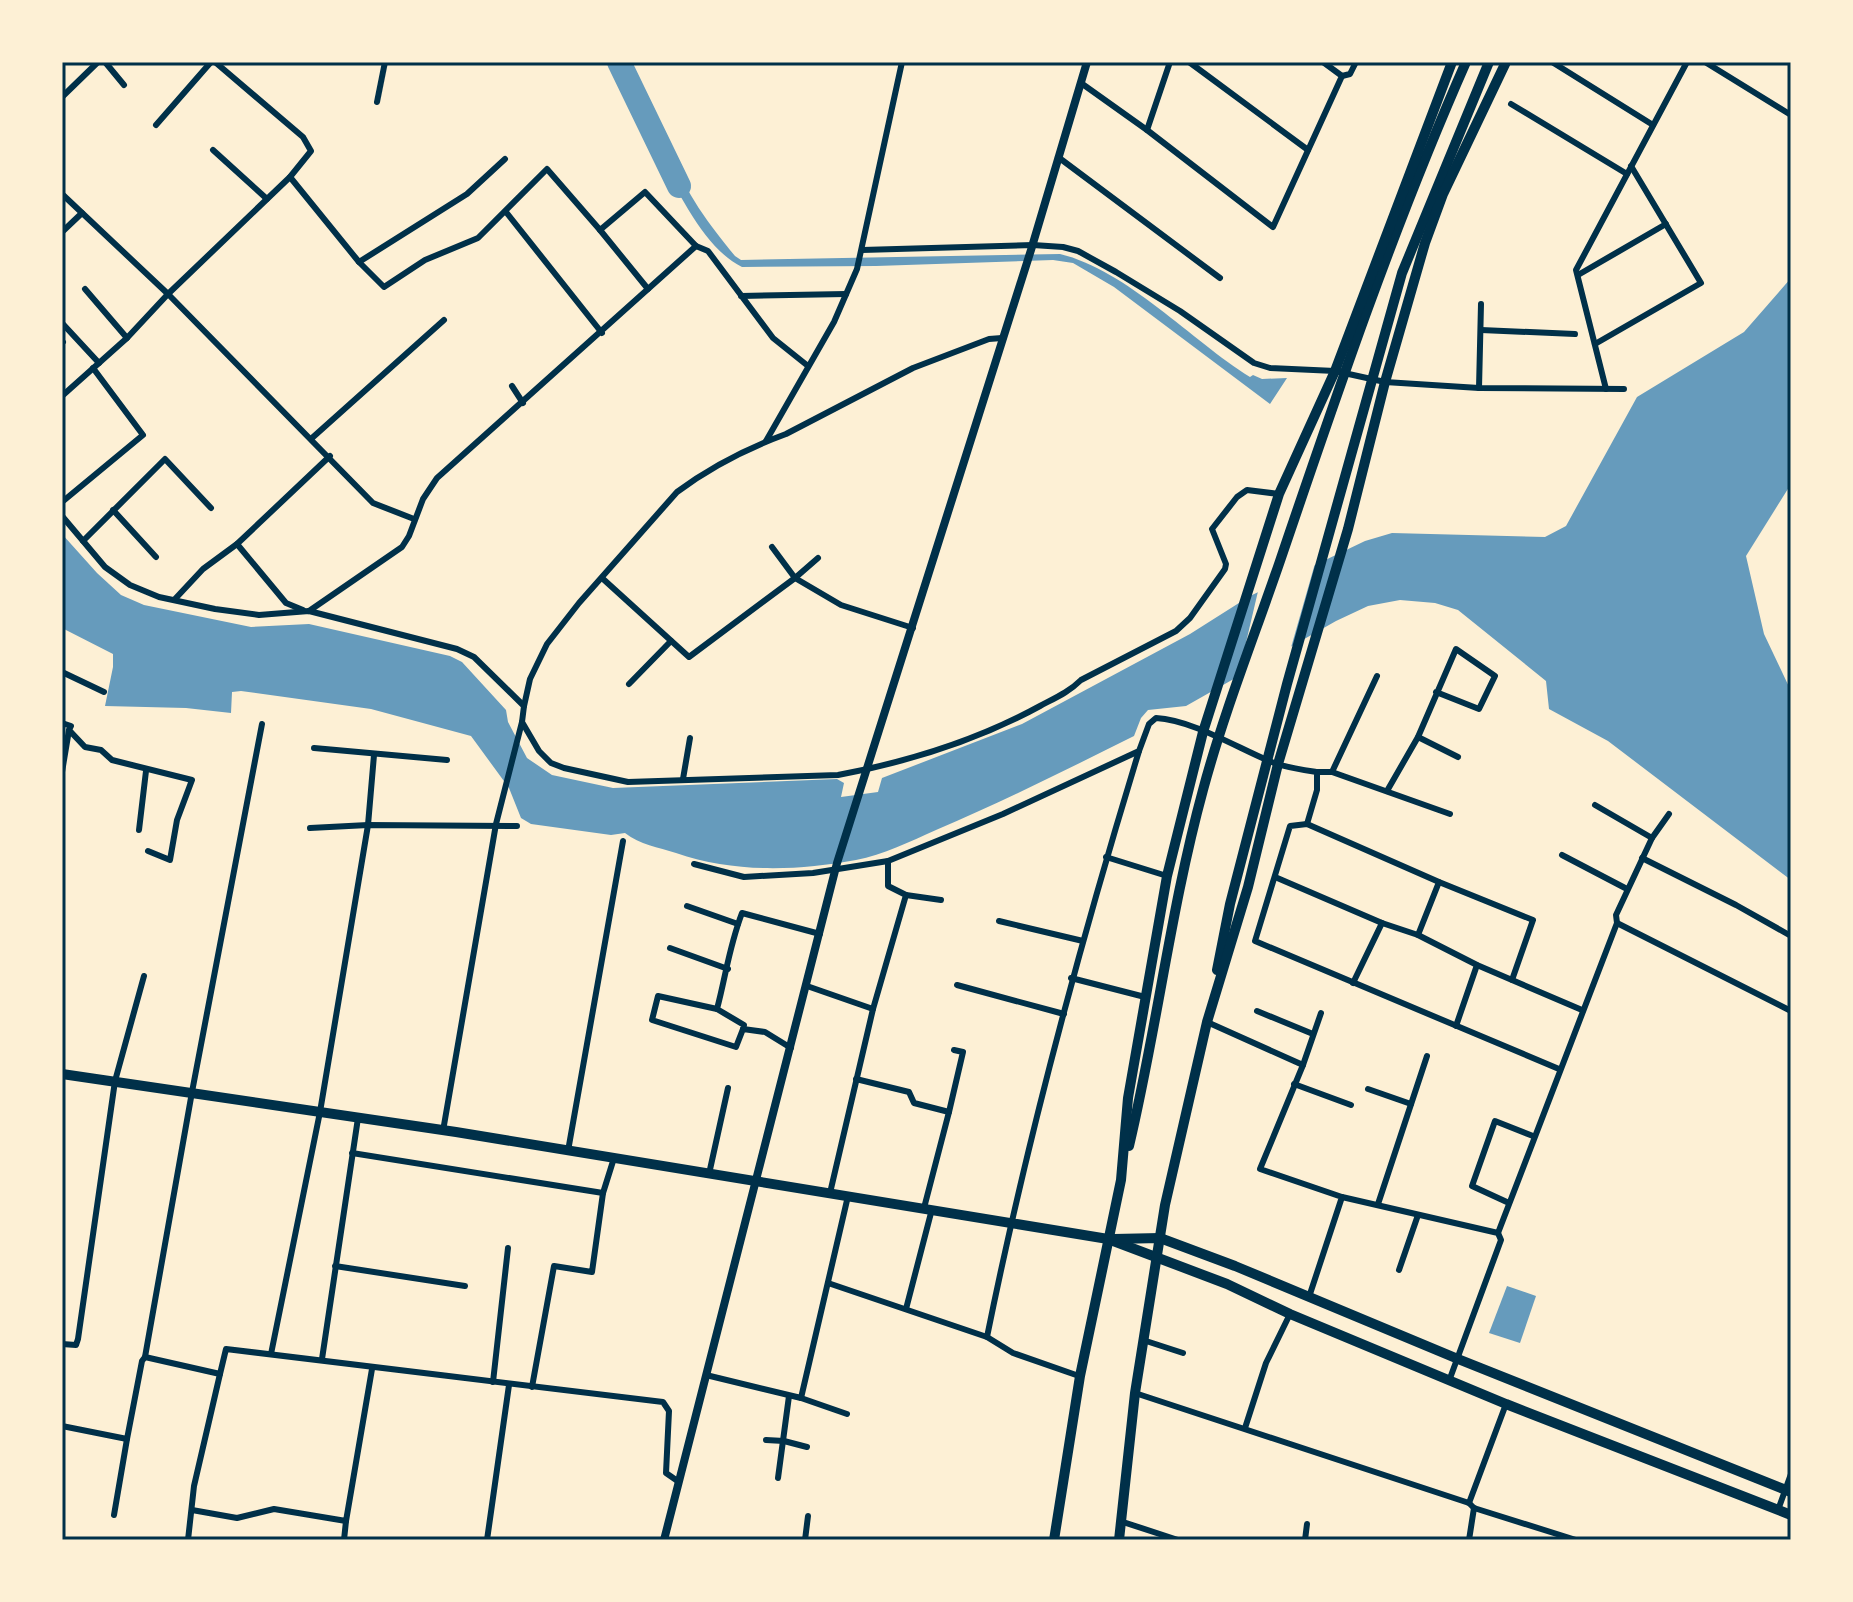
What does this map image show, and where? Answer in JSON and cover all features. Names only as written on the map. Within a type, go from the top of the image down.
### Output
[{"type":"main road","points":[[1121,1180],[1128,1098],[1167,876],[1203,732],[1279,494],[1335,371],[1452,62]]},
{"type":"main road","points":[[1054,1540],[1080,1376],[1142,1090],[1183,871],[1206,781],[1369,303],[1466,62]]},
{"type":"main road","points":[[1119,1540],[1135,1393],[1160,1238],[1230,904],[1402,273],[1489,62]]},
{"type":"main road","points":[[1207,1022],[1248,887],[1278,764],[1345,541],[1385,382],[1433,217],[1506,62]]},
{"type":"main road","points":[[62,1074],[443,1131],[1108,1239],[1227,1284],[1449,1381],[1791,1515]]},
{"type":"main road","points":[[1108,1239],[1160,1238],[1789,1491]]},
{"type":"street","points":[[62,97],[98,62]]},
{"type":"street","points":[[105,62],[124,85]]},
{"type":"street","points":[[62,396],[127,338],[168,294],[290,177],[311,151],[303,137],[213,62],[156,125]]},
{"type":"street","points":[[377,102],[385,62]]},
{"type":"street","points":[[766,441],[834,322],[857,269],[902,62]]},
{"type":"street","points":[[664,1540],[837,866],[1032,248],[1087,62]]},
{"type":"street","points":[[1147,130],[1170,62]]},
{"type":"street","points":[[1189,62],[1308,150]]},
{"type":"street","points":[[1323,62],[1342,76]]},
{"type":"street","points":[[1342,76],[1350,74],[1356,62]]},
{"type":"street","points":[[1552,62],[1653,125]]},
{"type":"street","points":[[1606,389],[1576,270],[1687,62]]},
{"type":"street","points":[[1705,62],[1791,115]]},
{"type":"street","points":[[1081,83],[1273,227],[1342,76]]},
{"type":"street","points":[[1511,104],[1627,174]]},
{"type":"street","points":[[213,150],[267,199]]},
{"type":"street","points":[[1058,157],[1220,278]]},
{"type":"street","points":[[359,262],[467,194],[505,159]]},
{"type":"street","points":[[1595,344],[1701,283],[1631,166]]},
{"type":"street","points":[[290,177],[359,262],[384,287],[425,260],[478,238],[547,169],[648,289]]},
{"type":"street","points":[[600,230],[645,192],[696,246],[708,251],[773,338],[808,366]]},
{"type":"street","points":[[62,194],[168,294],[373,503],[414,519]]},
{"type":"street","points":[[506,212],[602,333]]},
{"type":"street","points":[[62,232],[82,213]]},
{"type":"street","points":[[1578,275],[1666,224]]},
{"type":"street","points":[[62,516],[105,567],[130,585],[159,597],[259,615],[306,610],[402,547],[423,499],[437,478],[696,246]]},
{"type":"street","points":[[862,252],[1063,247],[1078,251],[1180,311],[1254,363],[1270,368],[1335,371],[1385,382],[1479,388],[1624,389]]},
{"type":"street","points":[[85,289],[127,338]]},
{"type":"street","points":[[741,296],[846,294]]},
{"type":"street","points":[[1479,388],[1481,304]]},
{"type":"street","points":[[312,438],[444,320]]},
{"type":"street","points":[[62,323],[143,435],[62,502]]},
{"type":"street","points":[[1481,330],[1575,334]]},
{"type":"street","points":[[443,1131],[496,824],[530,679],[547,644],[677,492],[766,441],[786,434],[913,368],[989,339],[1002,338]]},
{"type":"street","points":[[512,386],[523,403]]},
{"type":"street","points":[[175,599],[203,569],[237,544],[330,456]]},
{"type":"street","points":[[83,541],[165,459],[211,508]]},
{"type":"street","points":[[522,722],[539,751],[551,763],[628,782],[838,775],[867,770],[953,745],[1016,720],[1072,689],[1081,680],[1176,631],[1190,618],[1225,569],[1212,529],[1237,497],[1252,489],[1279,494]]},
{"type":"street","points":[[113,510],[156,557]]},
{"type":"street","points":[[237,544],[286,603],[457,649],[474,657],[524,706]]},
{"type":"street","points":[[772,547],[795,578],[841,605],[913,628]]},
{"type":"street","points":[[602,578],[689,657],[818,558]]},
{"type":"street","points":[[629,684],[671,641]]},
{"type":"street","points":[[1387,791],[1418,737],[1436,692],[1456,649],[1495,676],[1479,709],[1436,692]]},
{"type":"street","points":[[62,672],[104,692]]},
{"type":"street","points":[[1332,772],[1377,676]]},
{"type":"street","points":[[987,1337],[1010,1221],[1071,978],[1149,724],[1156,718],[1166,719],[1278,764],[1332,772],[1450,814]]},
{"type":"street","points":[[62,723],[71,726],[62,772]]},
{"type":"street","points":[[114,1515],[262,724]]},
{"type":"street","points":[[69,730],[85,747],[101,750],[112,760],[146,771],[192,780],[177,820],[170,860],[148,851]]},
{"type":"street","points":[[1418,737],[1458,757]]},
{"type":"street","points":[[683,779],[690,738]]},
{"type":"street","points":[[314,748],[447,760]]},
{"type":"street","points":[[694,864],[744,877],[888,861],[1003,814],[1139,751]]},
{"type":"street","points":[[271,1354],[320,1112],[368,825],[374,755]]},
{"type":"street","points":[[139,830],[146,771]]},
{"type":"street","points":[[1307,824],[1317,790],[1317,772]]},
{"type":"street","points":[[1595,805],[1652,838]]},
{"type":"street","points":[[1449,1381],[1501,1240],[1498,1233],[1617,923],[1616,915],[1652,838],[1669,814]]},
{"type":"street","points":[[1512,980],[1533,920],[1307,824],[1290,826],[1255,941],[1559,1069]]},
{"type":"street","points":[[310,828],[368,825],[517,826]]},
{"type":"street","points":[[568,1151],[623,841]]},
{"type":"street","points":[[1562,855],[1627,889]]},
{"type":"street","points":[[1106,857],[1167,876]]},
{"type":"street","points":[[1642,858],[1791,936]]},
{"type":"street","points":[[888,861],[888,886],[906,895],[941,900]]},
{"type":"street","points":[[1275,877],[1382,923],[1418,935],[1477,965],[1582,1010]]},
{"type":"street","points":[[1418,935],[1439,882]]},
{"type":"street","points":[[830,1193],[873,1009],[906,895]]},
{"type":"street","points":[[687,906],[738,924]]},
{"type":"street","points":[[717,1009],[728,969],[727,956],[742,913],[820,934]]},
{"type":"street","points":[[999,921],[1083,941]]},
{"type":"street","points":[[1353,983],[1382,923]]},
{"type":"street","points":[[1617,923],[1791,1011]]},
{"type":"street","points":[[670,948],[728,969]]},
{"type":"street","points":[[1456,1026],[1477,965]]},
{"type":"street","points":[[62,1344],[76,1345],[78,1339],[115,1081],[144,976]]},
{"type":"street","points":[[1071,978],[1145,997]]},
{"type":"street","points":[[957,985],[1064,1014]]},
{"type":"street","points":[[807,986],[873,1009]]},
{"type":"street","points":[[658,996],[717,1009],[744,1025],[743,1029],[736,1047],[652,1020],[658,996]]},
{"type":"street","points":[[1257,1011],[1313,1034]]},
{"type":"street","points":[[1321,1013],[1260,1169],[1342,1197],[1498,1233]]},
{"type":"street","points":[[1207,1022],[1303,1065]]},
{"type":"street","points":[[743,1029],[765,1032],[791,1048]]},
{"type":"street","points":[[906,1309],[963,1052],[954,1050]]},
{"type":"street","points":[[1378,1204],[1427,1056]]},
{"type":"street","points":[[856,1079],[909,1092],[914,1103],[949,1112]]},
{"type":"street","points":[[1294,1084],[1351,1105]]},
{"type":"street","points":[[709,1174],[728,1088]]},
{"type":"street","points":[[1368,1089],[1411,1104]]},
{"type":"street","points":[[322,1359],[358,1118]]},
{"type":"street","points":[[1509,1203],[1472,1186],[1495,1121],[1533,1136]]},
{"type":"street","points":[[352,1153],[603,1193]]},
{"type":"street","points":[[532,1387],[554,1266],[592,1272],[603,1193],[614,1158]]},
{"type":"street","points":[[801,1398],[848,1196]]},
{"type":"street","points":[[1309,1297],[1342,1197]]},
{"type":"street","points":[[1399,1270],[1418,1215]]},
{"type":"street","points":[[493,1382],[508,1248]]},
{"type":"street","points":[[335,1266],[465,1286]]},
{"type":"street","points":[[828,1283],[987,1337],[1013,1353],[1080,1376]]},
{"type":"street","points":[[1245,1428],[1266,1363],[1290,1314]]},
{"type":"street","points":[[1143,1340],[1183,1353]]},
{"type":"street","points":[[188,1540],[194,1486],[226,1349],[663,1402],[669,1411],[666,1473],[679,1482]]},
{"type":"street","points":[[145,1357],[220,1374]]},
{"type":"street","points":[[344,1540],[372,1369]]},
{"type":"street","points":[[706,1375],[801,1398],[847,1414]]},
{"type":"street","points":[[487,1540],[509,1385]]},
{"type":"street","points":[[1135,1393],[1576,1540]]},
{"type":"street","points":[[778,1478],[789,1396]]},
{"type":"street","points":[[1469,1540],[1472,1506],[1506,1404]]},
{"type":"street","points":[[62,1426],[127,1439]]},
{"type":"street","points":[[766,1440],[807,1447]]},
{"type":"street","points":[[1778,1510],[1789,1491],[1791,1474]]},
{"type":"street","points":[[192,1510],[237,1518],[274,1509],[346,1521]]},
{"type":"street","points":[[805,1540],[808,1516]]},
{"type":"street","points":[[1120,1521],[1178,1540]]},
{"type":"street","points":[[1305,1540],[1307,1524]]},
{"type":"water","points":[[614,62],[628,62],[663,135],[653,142]]},
{"type":"water","points":[[672,154],[699,208],[741,260],[1060,254],[1085,262],[1134,290],[1250,377],[1287,378],[1270,404],[1114,287],[1073,263],[1053,260],[742,267],[716,247],[685,204],[660,159]]},
{"type":"water","points":[[1791,278],[1791,484],[1746,556],[1764,634],[1791,691],[1791,880],[1608,741],[1549,709],[1546,681],[1458,610],[1435,603],[1400,600],[1368,606],[1186,706],[1148,710],[1134,736],[986,808],[876,855],[833,864],[788,868],[720,864],[649,845],[625,833],[611,835],[531,824],[521,818],[509,788],[471,736],[371,709],[241,691],[232,692],[231,713],[186,708],[105,706],[113,654],[62,628],[62,534],[121,595],[144,605],[251,627],[309,624],[450,656],[462,662],[506,710],[508,722],[527,758],[552,775],[613,788],[837,779],[844,783],[841,797],[878,792],[882,778],[1022,724],[1190,634],[1250,596],[1365,541],[1392,533],[1545,537],[1566,526],[1637,397],[1744,332]]},
{"type":"water","points":[[1507,1286],[1536,1296],[1520,1343],[1489,1333]]},
{"type":"pier","points":[[1316,560],[1290,651],[1237,681],[1259,587]]},
{"type":"waterway","points":[[619,62],[679,186]]}]
